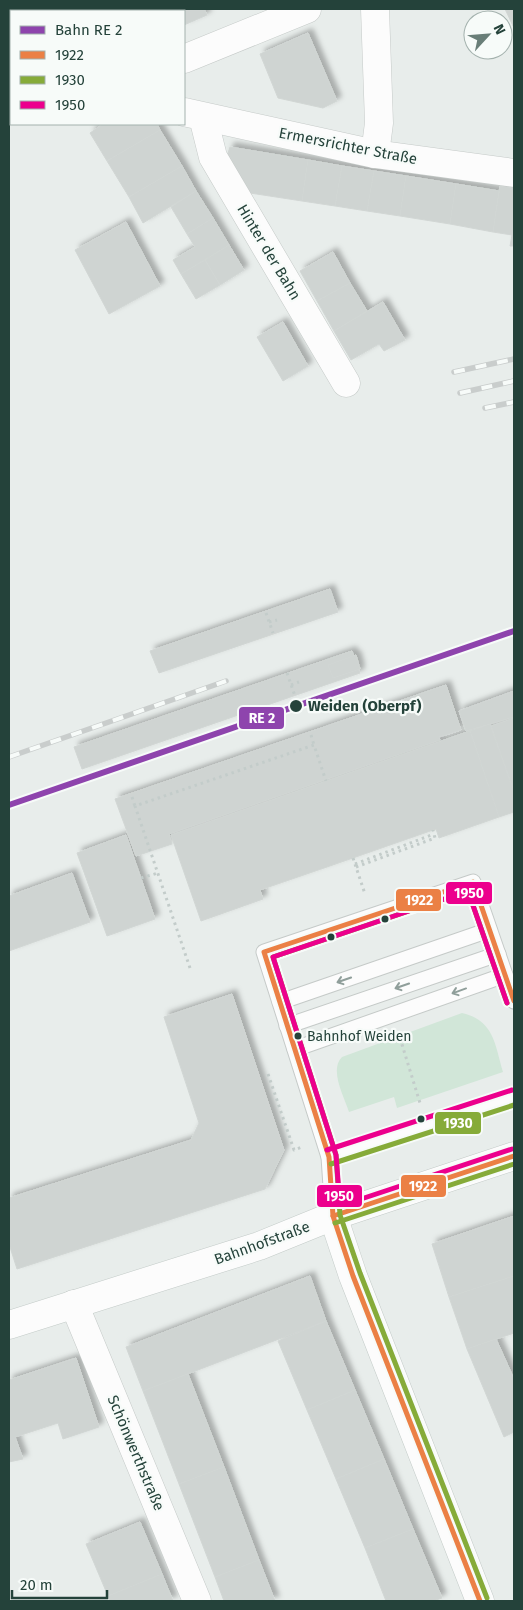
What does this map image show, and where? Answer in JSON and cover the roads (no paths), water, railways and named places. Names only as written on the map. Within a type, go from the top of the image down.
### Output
[{"type":"street","points":[[185,59],[307,9]]},
{"type":"street","points":[[375,9],[379,123],[375,154]]},
{"type":"street","name":"Ermersrichter Straße","points":[[193,115],[375,154],[514,173]]},
{"type":"street","name":"Hinter der Bahn","points":[[193,115],[213,157],[346,383]]},
{"type":"street","name":"Bahnhofstraße","points":[[9,1325],[259,1246],[334,1216],[514,1156]]},
{"type":"street","points":[[334,1216],[353,1276],[480,1601]]},
{"type":"street","name":"Schönwerthstraße","points":[[74,1304],[197,1601]]},
{"type":"lane","points":[[334,1216],[329,1157],[264,952],[473,882],[514,1002]]},
{"type":"lane","points":[[280,1002],[489,930]]},
{"type":"lane","points":[[287,1026],[498,954]]},
{"type":"lane","points":[[295,1049],[505,975]]},
{"type":"lane","points":[[329,1157],[514,1097]]},
{"type":"railway","points":[[454,372],[514,359]]},
{"type":"railway","points":[[460,393],[514,381]]},
{"type":"railway","points":[[485,408],[514,402]]},
{"type":"railway","points":[[9,757],[226,681]]},
{"type":"place","name":"Weiden (Oberpf)","points":[[296,706]]},
{"type":"place","name":"Bahnhof Weiden","points":[[298,1036]]}]
